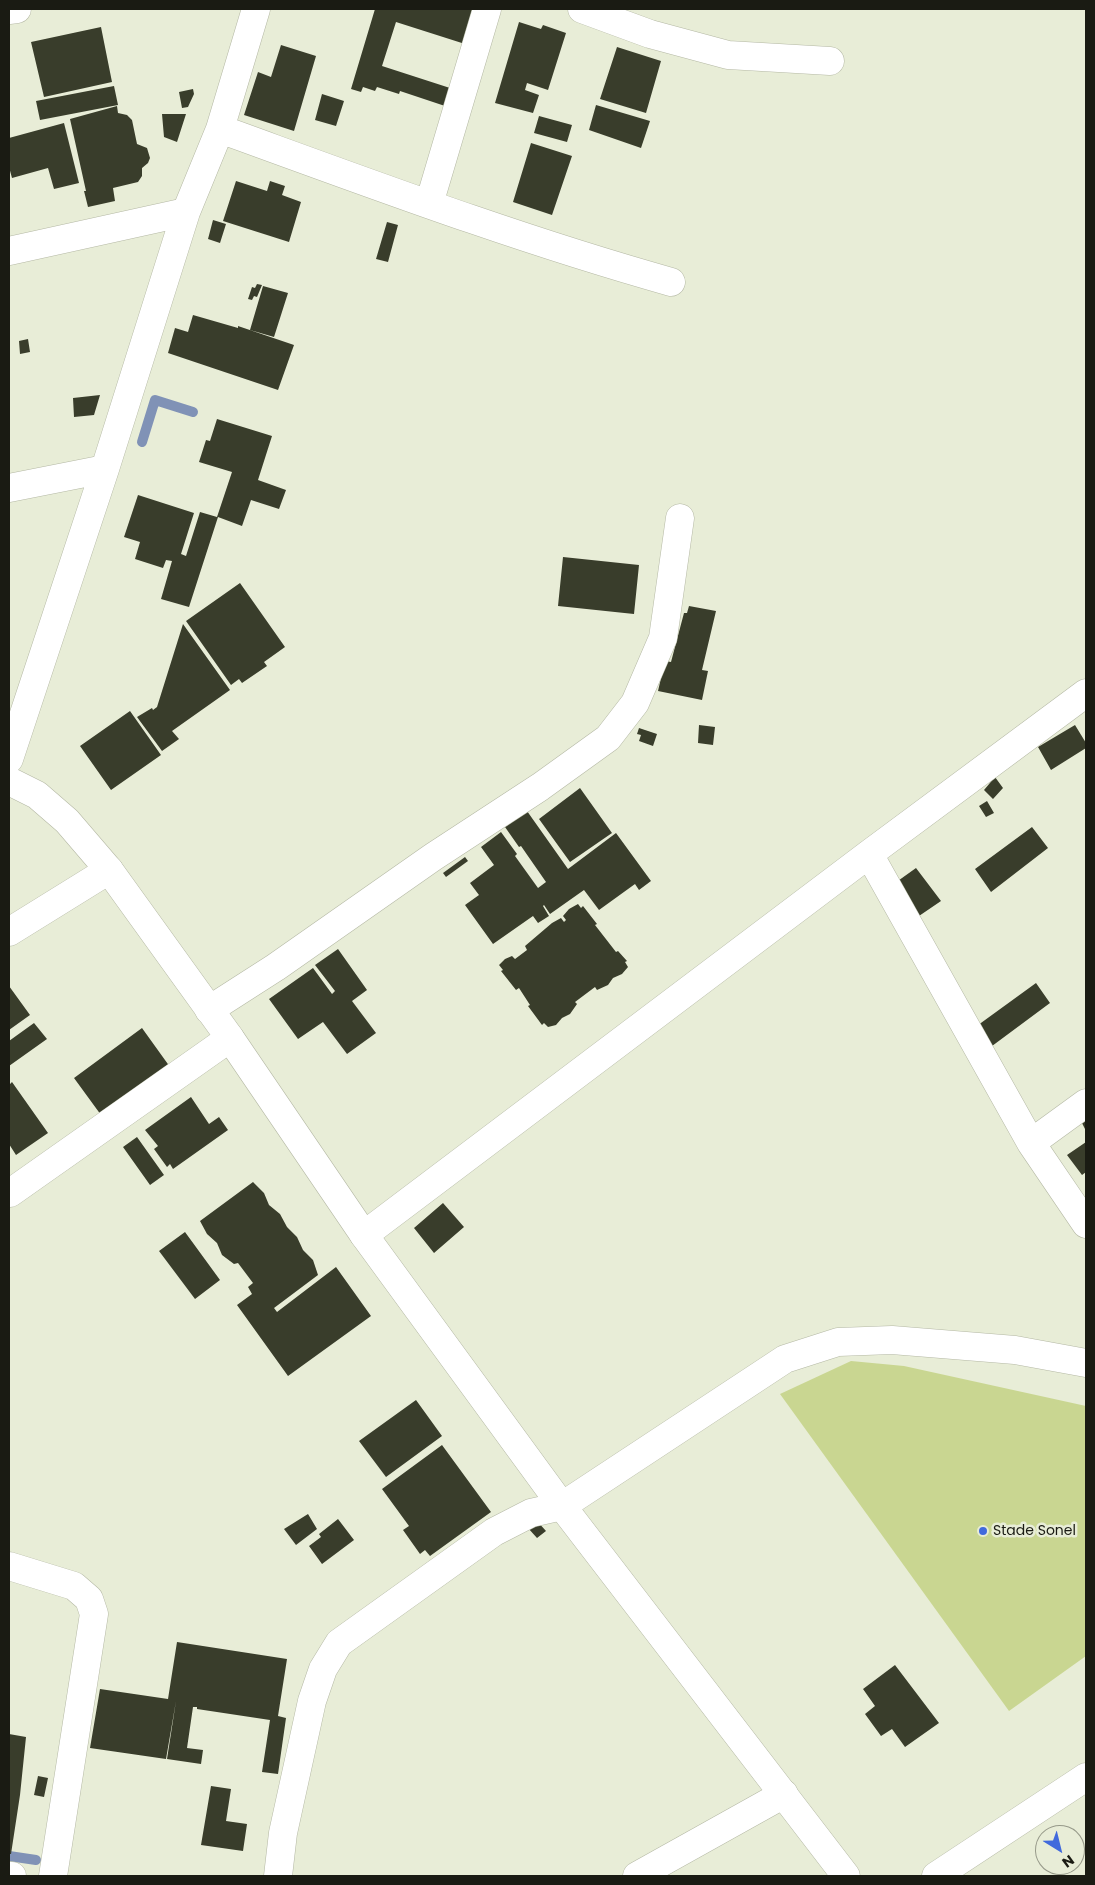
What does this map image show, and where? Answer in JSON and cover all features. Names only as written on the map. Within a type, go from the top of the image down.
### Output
[{"type":"street","points":[[9,10],[17,9]]},
{"type":"street","points":[[9,758],[105,469],[186,212],[220,129],[256,9]]},
{"type":"street","points":[[428,204],[487,9]]},
{"type":"street","points":[[582,9],[650,34],[728,55],[830,61]]},
{"type":"street","points":[[220,129],[428,204],[596,261],[671,282]]},
{"type":"street","points":[[9,250],[186,212]]},
{"type":"street","points":[[9,488],[105,469]]},
{"type":"street","points":[[209,1010],[276,967],[433,857],[540,787],[608,738],[635,704],[663,638],[680,518]]},
{"type":"street","points":[[364,1235],[869,854],[1086,693]]},
{"type":"street","points":[[9,781],[37,795],[67,821],[109,870],[230,1038],[364,1235],[562,1506],[846,1876]]},
{"type":"street","points":[[869,854],[1031,1143],[1086,1224]]},
{"type":"street","points":[[9,932],[109,870]]},
{"type":"street","points":[[9,1193],[230,1038]]},
{"type":"street","points":[[1031,1143],[1086,1103]]},
{"type":"street","points":[[278,1876],[284,1833],[312,1701],[322,1669],[339,1643],[494,1532],[532,1513],[562,1506],[784,1359],[838,1342],[892,1340],[1015,1350],[1086,1363]]},
{"type":"street","points":[[9,1566],[74,1586],[89,1599],[94,1614],[54,1876]]},
{"type":"street","points":[[936,1876],[1086,1777]]},
{"type":"street","points":[[637,1876],[784,1794]]},
{"type":"green space","name":"Stade Sonel","points":[[851,1361],[904,1366],[1086,1406],[1086,1656],[1009,1711],[780,1394]]},
{"type":"building","points":[[375,9],[476,9],[465,44],[396,22],[382,66],[450,88],[445,106],[400,91],[399,94],[377,87],[375,91],[363,87],[361,92],[351,89]]},
{"type":"building","points":[[519,22],[541,29],[543,25],[566,33],[548,90],[527,83],[525,90],[539,95],[533,113],[495,103]]},
{"type":"building","points":[[101,27],[112,82],[44,97],[31,42]]},
{"type":"building","points":[[281,45],[316,56],[294,131],[244,115],[258,72],[271,77]]},
{"type":"building","points":[[617,47],[661,61],[646,113],[600,99]]},
{"type":"building","points":[[114,86],[118,105],[40,120],[36,101]]},
{"type":"building","points":[[193,89],[194,94],[188,107],[182,108],[179,92]]},
{"type":"building","points":[[322,94],[344,101],[336,126],[315,120]]},
{"type":"building","points":[[596,105],[650,121],[641,148],[589,130]]},
{"type":"building","points":[[117,106],[118,113],[127,115],[132,120],[137,144],[147,148],[150,158],[148,163],[142,168],[142,176],[138,182],[113,188],[115,201],[88,207],[70,119]]},
{"type":"building","points":[[162,114],[186,114],[177,142],[164,137]]},
{"type":"building","points":[[539,116],[572,125],[567,142],[534,133]]},
{"type":"building","points":[[64,123],[79,183],[54,189],[48,168],[12,178],[9,167],[9,138]]},
{"type":"building","points":[[531,143],[572,156],[552,215],[513,202]]},
{"type":"building","points":[[236,181],[267,191],[270,181],[285,186],[282,195],[301,202],[289,242],[223,221]]},
{"type":"building","points":[[213,220],[226,224],[220,243],[208,239]]},
{"type":"building","points":[[387,222],[398,225],[388,262],[376,259]]},
{"type":"building","points":[[257,284],[262,285],[257,297],[254,296],[252,300],[248,299],[252,287],[255,288]]},
{"type":"building","points":[[263,286],[288,293],[274,337],[250,330]]},
{"type":"building","points":[[193,315],[238,328],[238,326],[294,345],[278,390],[168,353],[175,328],[188,332]]},
{"type":"building","points":[[28,339],[30,352],[20,354],[19,341]]},
{"type":"building","points":[[100,395],[94,415],[74,417],[73,398]]},
{"type":"building","points":[[217,419],[272,436],[258,480],[286,490],[279,509],[251,500],[242,526],[218,517],[189,607],[161,599],[172,561],[166,560],[163,568],[135,559],[140,542],[124,537],[138,495],[194,513],[181,554],[186,556],[200,512],[217,517],[232,472],[199,462],[206,440],[210,441]]},
{"type":"building","points":[[563,557],[639,565],[634,614],[558,606]]},
{"type":"building","points":[[240,583],[285,647],[264,662],[267,666],[242,683],[239,679],[231,685],[186,621]]},
{"type":"building","points":[[689,606],[716,611],[702,670],[708,671],[702,700],[658,691],[665,661],[671,662],[684,613],[687,613]]},
{"type":"building","points":[[183,624],[230,690],[172,731],[179,739],[162,751],[137,717],[157,707]]},
{"type":"building","points":[[130,711],[161,755],[111,790],[80,746]]},
{"type":"building","points":[[699,725],[715,727],[713,745],[698,743]]},
{"type":"building","points":[[1075,725],[1086,743],[1086,748],[1051,770],[1038,747]]},
{"type":"building","points":[[639,728],[657,734],[653,746],[639,741],[641,735],[637,734]]},
{"type":"building","points":[[995,777],[1003,788],[993,799],[984,790]]},
{"type":"building","points":[[580,788],[612,833],[570,862],[539,819]]},
{"type":"building","points":[[987,801],[994,813],[986,817],[979,806]]},
{"type":"building","points":[[527,811],[568,869],[616,833],[651,881],[639,890],[635,884],[599,910],[584,890],[550,914],[544,905],[549,916],[538,923],[533,916],[493,944],[465,905],[479,895],[470,883],[494,865],[481,847],[501,832],[517,854],[515,856],[538,888],[546,882],[505,827]]},
{"type":"building","points":[[1032,827],[1048,848],[991,892],[975,869]]},
{"type":"building","points":[[465,857],[468,861],[446,877],[443,873]]},
{"type":"building","points":[[916,868],[941,901],[919,916],[895,883]]},
{"type":"building","points":[[578,904],[581,908],[583,906],[616,952],[618,951],[627,961],[625,962],[628,967],[622,974],[613,978],[608,985],[597,990],[595,987],[575,1002],[577,1004],[570,1014],[562,1018],[556,1025],[548,1027],[544,1023],[542,1025],[528,1006],[530,1005],[519,988],[516,990],[501,971],[503,970],[499,965],[505,959],[512,956],[515,959],[527,950],[525,946],[552,923],[561,918],[564,922],[566,920],[563,916],[569,909]]},
{"type":"building","points":[[338,949],[367,990],[352,1001],[376,1033],[347,1054],[323,1022],[298,1039],[269,999],[313,968],[332,994],[335,991],[315,965]]},
{"type":"building","points":[[1036,983],[1050,1003],[988,1049],[974,1028]]},
{"type":"building","points":[[9,986],[30,1015],[9,1030]]},
{"type":"building","points":[[34,1023],[47,1039],[9,1066],[9,1041]]},
{"type":"building","points":[[142,1028],[170,1067],[101,1115],[74,1078]]},
{"type":"building","points":[[12,1082],[48,1133],[16,1155],[9,1144],[9,1085]]},
{"type":"building","points":[[191,1097],[209,1124],[219,1117],[228,1130],[173,1169],[170,1164],[167,1167],[154,1149],[158,1146],[145,1130]]},
{"type":"building","points":[[1086,1120],[1086,1131],[1082,1123]]},
{"type":"building","points":[[137,1137],[164,1175],[150,1185],[123,1147]]},
{"type":"building","points":[[1086,1142],[1086,1172],[1082,1175],[1067,1155]]},
{"type":"building","points":[[253,1182],[264,1193],[269,1205],[280,1214],[287,1227],[297,1237],[303,1250],[313,1260],[318,1275],[274,1308],[277,1312],[336,1267],[371,1316],[288,1376],[237,1305],[252,1294],[248,1287],[253,1283],[238,1263],[234,1264],[222,1255],[217,1243],[207,1234],[200,1221]]},
{"type":"building","points":[[443,1203],[464,1227],[434,1253],[414,1228]]},
{"type":"building","points":[[185,1232],[220,1280],[195,1299],[159,1251]]},
{"type":"building","points":[[416,1400],[442,1436],[386,1477],[359,1441]]},
{"type":"building","points":[[442,1445],[491,1512],[430,1556],[425,1550],[420,1554],[403,1530],[409,1526],[382,1489]]},
{"type":"building","points":[[308,1514],[317,1529],[296,1545],[284,1529]]},
{"type":"building","points":[[338,1519],[354,1540],[322,1564],[309,1546],[321,1537],[319,1534]]},
{"type":"building","points":[[537,1521],[546,1531],[537,1538],[528,1528]]},
{"type":"building","points":[[177,1642],[287,1659],[278,1716],[286,1718],[278,1774],[262,1772],[270,1720],[197,1709],[197,1707],[193,1707],[187,1748],[203,1750],[201,1764],[167,1759],[176,1701],[166,1759],[90,1748],[100,1689],[168,1699]]},
{"type":"building","points":[[895,1665],[939,1723],[905,1747],[892,1729],[881,1736],[865,1714],[875,1706],[863,1689]]},
{"type":"building","points":[[9,1734],[26,1737],[11,1854],[9,1854]]},
{"type":"building","points":[[38,1776],[48,1778],[44,1797],[34,1795]]},
{"type":"building","points":[[211,1786],[231,1789],[226,1821],[247,1824],[243,1851],[201,1845]]},
{"type":"waterway","points":[[142,442],[155,400],[193,412]]},
{"type":"waterway","points":[[9,1856],[36,1860]]},
{"type":"place","name":"Stade Sonel","points":[[983,1531]]}]
